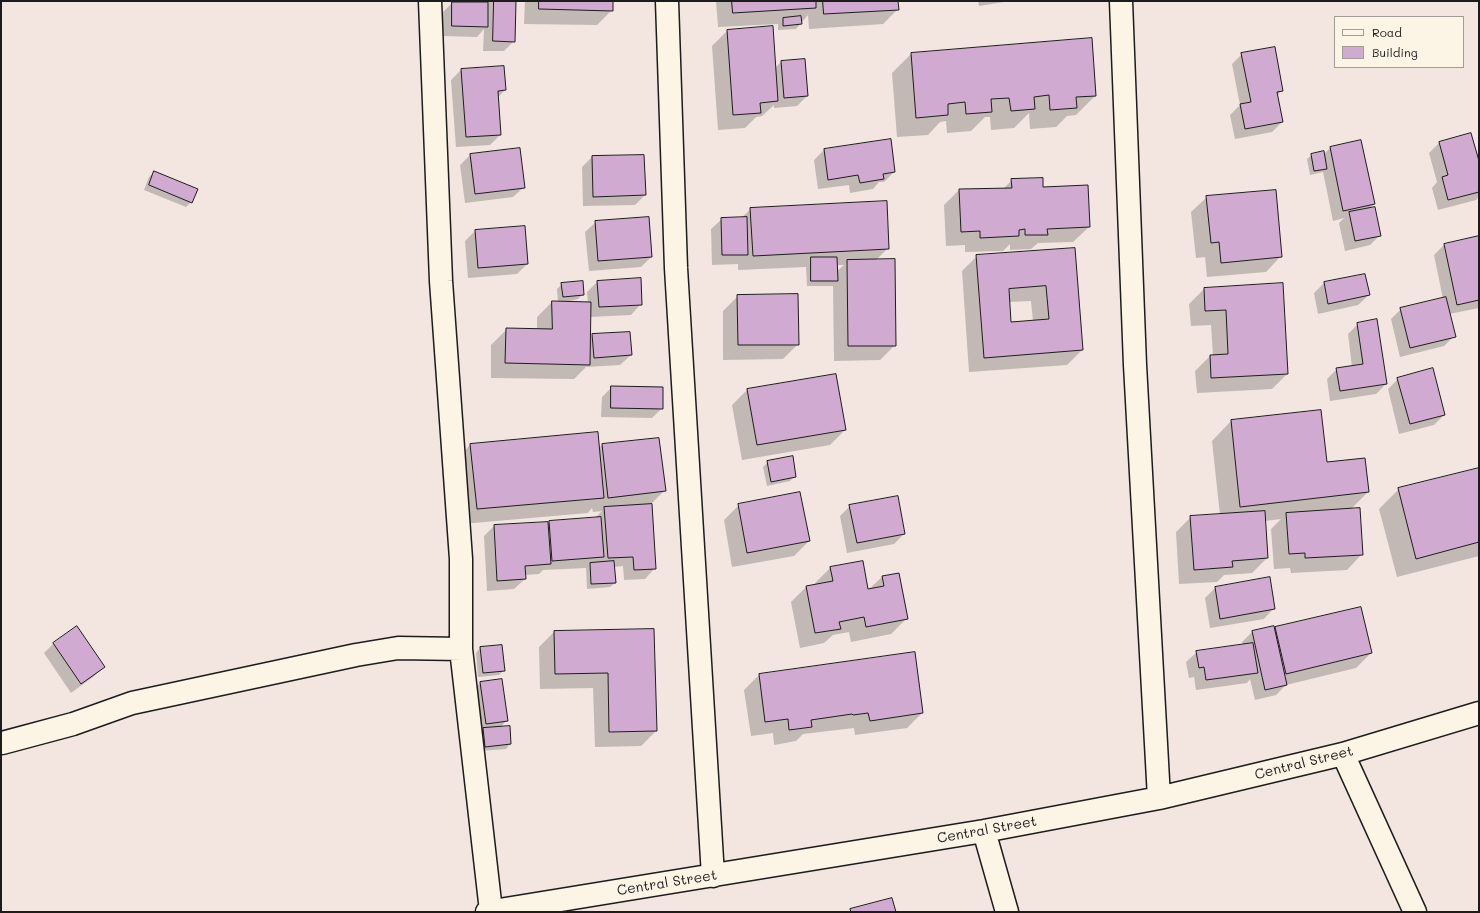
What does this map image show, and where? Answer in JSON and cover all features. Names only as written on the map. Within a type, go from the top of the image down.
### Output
[{"type":"street","points":[[430,1],[442,281],[461,559],[461,649],[490,912]]},
{"type":"street","points":[[667,1],[676,268],[713,876]]},
{"type":"street","points":[[1121,1],[1135,365],[1160,798]]},
{"type":"street","points":[[2,743],[73,724],[132,703],[356,654],[398,648],[461,649]]},
{"type":"street","name":"Central Street","points":[[490,912],[984,831],[1160,798],[1343,754],[1479,713]]},
{"type":"street","points":[[1343,754],[1415,912]]},
{"type":"street","points":[[984,831],[1007,912]]},
{"type":"building","points":[[494,1],[516,1],[515,42],[493,41]]},
{"type":"building","points":[[539,1],[613,1],[613,11],[539,9]]},
{"type":"building","points":[[732,1],[816,1],[816,8],[733,13]]},
{"type":"building","points":[[823,1],[898,1],[899,10],[824,14]]},
{"type":"building","points":[[452,2],[488,2],[488,27],[452,26]]},
{"type":"building","points":[[801,16],[802,24],[783,26],[783,18]]},
{"type":"building","points":[[773,26],[778,101],[760,103],[761,113],[733,115],[727,30]]},
{"type":"building","points":[[1092,38],[1096,96],[1076,97],[1077,108],[1050,110],[1049,95],[1034,97],[1035,109],[1011,111],[1009,98],[991,99],[992,112],[966,114],[965,102],[948,104],[948,115],[916,118],[911,53]]},
{"type":"building","points":[[1275,47],[1283,91],[1277,92],[1283,122],[1245,129],[1240,104],[1251,102],[1241,53]]},
{"type":"building","points":[[805,59],[808,96],[784,98],[781,61]]},
{"type":"building","points":[[504,66],[506,90],[498,91],[501,135],[466,137],[461,69]]},
{"type":"building","points":[[1471,133],[1479,161],[1479,192],[1448,200],[1442,177],[1448,175],[1439,142]]},
{"type":"building","points":[[891,139],[895,172],[883,174],[884,179],[860,183],[858,175],[828,180],[824,149]]},
{"type":"building","points":[[1361,140],[1375,204],[1343,211],[1330,147]]},
{"type":"building","points":[[520,148],[525,188],[475,194],[470,154]]},
{"type":"building","points":[[1324,151],[1327,169],[1314,171],[1311,154]]},
{"type":"building","points":[[644,155],[646,195],[593,197],[592,156]]},
{"type":"building","points":[[154,171],[198,189],[192,203],[149,185]]},
{"type":"building","points":[[1043,178],[1043,187],[1088,185],[1090,227],[1047,229],[1048,235],[1025,235],[1025,229],[1019,230],[1019,236],[980,238],[980,231],[961,232],[959,189],[1012,188],[1011,179]]},
{"type":"building","points":[[1276,190],[1282,257],[1221,263],[1219,242],[1211,243],[1206,196]]},
{"type":"building","points":[[887,201],[889,249],[753,256],[750,208]]},
{"type":"building","points":[[1375,207],[1381,236],[1355,241],[1349,212]]},
{"type":"building","points":[[649,217],[652,257],[598,261],[595,221]]},
{"type":"building","points":[[747,217],[748,255],[722,255],[721,218]]},
{"type":"building","points":[[525,226],[528,264],[478,268],[475,230]]},
{"type":"building","points":[[1479,236],[1479,300],[1457,305],[1444,244]]},
{"type":"building","points":[[1075,248],[1083,350],[984,358],[976,255]],"holes":[[[1046,286],[1049,319],[1011,322],[1009,289]]]},
{"type":"building","points":[[811,257],[837,257],[838,281],[811,281]]},
{"type":"building","points":[[895,259],[896,346],[848,346],[847,260]]},
{"type":"building","points":[[1365,274],[1370,295],[1328,304],[1324,282]]},
{"type":"building","points":[[641,278],[642,305],[599,307],[597,281]]},
{"type":"building","points":[[583,281],[584,295],[563,297],[561,283]]},
{"type":"building","points":[[1283,283],[1288,374],[1211,378],[1210,355],[1228,354],[1226,310],[1205,311],[1204,288]]},
{"type":"building","points":[[798,294],[799,345],[738,345],[737,295]]},
{"type":"building","points":[[1446,297],[1456,337],[1410,348],[1400,308]]},
{"type":"building","points":[[552,301],[591,302],[590,365],[505,363],[506,328],[552,329]]},
{"type":"building","points":[[1377,319],[1387,384],[1340,391],[1336,368],[1363,364],[1357,323]]},
{"type":"building","points":[[630,332],[632,355],[594,358],[592,334]]},
{"type":"building","points":[[1433,368],[1445,415],[1410,424],[1397,378]]},
{"type":"building","points":[[836,374],[846,430],[757,445],[747,389]]},
{"type":"building","points":[[611,386],[663,387],[663,409],[611,408]]},
{"type":"building","points":[[1321,410],[1327,462],[1365,458],[1369,492],[1240,507],[1231,420]]},
{"type":"building","points":[[598,432],[604,498],[477,509],[470,444]]},
{"type":"building","points":[[659,438],[666,491],[608,498],[602,444]]},
{"type":"building","points":[[793,456],[796,477],[771,482],[767,461]]},
{"type":"building","points":[[1479,468],[1479,542],[1416,559],[1398,488]]},
{"type":"building","points":[[800,492],[810,541],[747,553],[738,504]]},
{"type":"building","points":[[898,496],[905,534],[857,543],[849,505]]},
{"type":"building","points":[[652,504],[656,569],[634,570],[633,557],[608,558],[604,507]]},
{"type":"building","points":[[1360,508],[1363,555],[1305,558],[1305,553],[1289,554],[1286,513]]},
{"type":"building","points":[[1265,511],[1268,558],[1232,561],[1233,567],[1194,570],[1190,516]]},
{"type":"building","points":[[601,517],[604,557],[552,561],[549,521]]},
{"type":"building","points":[[548,522],[551,564],[525,566],[526,579],[497,581],[494,525]]},
{"type":"building","points":[[614,561],[616,583],[591,584],[590,563]]},
{"type":"building","points":[[863,561],[868,589],[884,586],[882,576],[899,573],[908,619],[866,627],[864,617],[839,622],[841,629],[815,633],[806,586],[833,581],[830,567]]},
{"type":"building","points":[[1270,577],[1275,609],[1220,619],[1215,587]]},
{"type":"building","points":[[1361,607],[1372,653],[1286,674],[1275,627]]},
{"type":"building","points":[[77,626],[105,667],[81,684],[53,643]]},
{"type":"building","points":[[1274,626],[1287,685],[1265,690],[1252,631]]},
{"type":"building","points":[[654,629],[657,731],[609,732],[608,673],[555,674],[554,631]]},
{"type":"building","points":[[1253,643],[1258,673],[1206,680],[1204,667],[1199,668],[1196,651]]},
{"type":"building","points":[[502,645],[505,671],[483,673],[480,647]]},
{"type":"building","points":[[915,652],[923,713],[870,721],[868,713],[852,714],[811,720],[812,727],[789,730],[788,719],[765,722],[759,674]]},
{"type":"building","points":[[502,679],[508,721],[486,724],[480,682]]},
{"type":"building","points":[[510,726],[511,744],[485,747],[483,728]]},
{"type":"building","points":[[892,898],[896,912],[851,912],[850,909]]}]
